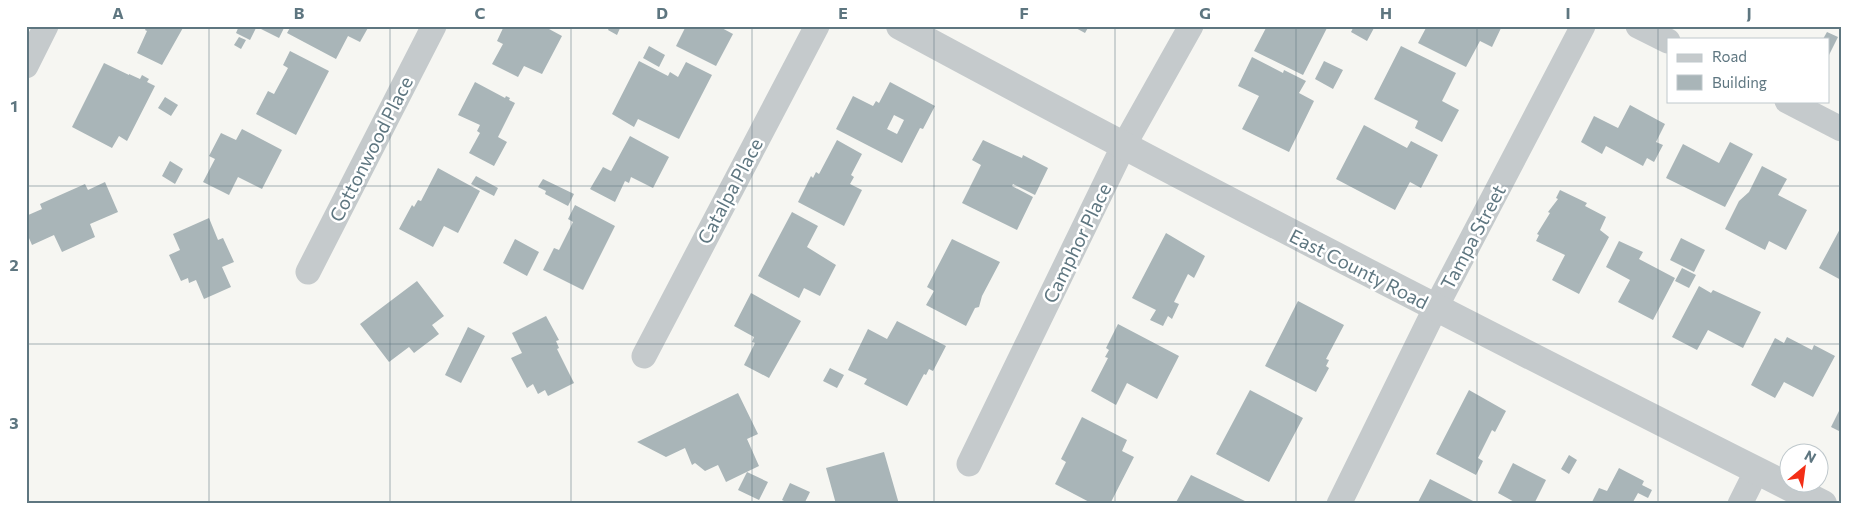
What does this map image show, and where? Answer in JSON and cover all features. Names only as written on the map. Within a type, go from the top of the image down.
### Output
[{"type":"street","points":[[26,66],[46,26]]},
{"type":"street","name":"Cottonwood Place","points":[[308,272],[434,26]]},
{"type":"street","name":"Catalpa Place","points":[[644,356],[817,26]]},
{"type":"street","name":"East County Road","points":[[900,26],[1123,147],[1436,309],[1824,504]]},
{"type":"street","name":"Camphor Place","points":[[969,464],[1123,147],[1191,26]]},
{"type":"street","name":"Tampa Street","points":[[1339,504],[1436,309],[1583,26]]},
{"type":"street","points":[[1638,26],[1667,40]]},
{"type":"street","points":[[1789,102],[1841,129]]},
{"type":"street","points":[[1740,504],[1757,470]]},
{"type":"building","points":[[147,26],[184,26],[162,65],[137,53],[147,31],[145,30]]},
{"type":"building","points":[[239,26],[256,28],[250,40],[236,33]]},
{"type":"building","points":[[255,26],[281,26],[284,28],[279,38]]},
{"type":"building","points":[[291,26],[369,26],[360,42],[348,36],[336,59],[287,33]]},
{"type":"building","points":[[504,26],[551,26],[549,29],[562,36],[542,74],[524,66],[518,77],[492,64],[503,44],[497,41]]},
{"type":"building","points":[[610,26],[621,26],[617,35],[608,30]]},
{"type":"building","points":[[686,26],[718,26],[733,34],[716,66],[676,46]]},
{"type":"building","points":[[1072,26],[1089,26],[1085,33]]},
{"type":"building","points":[[1267,26],[1328,26],[1303,75],[1254,51]]},
{"type":"building","points":[[1354,26],[1371,26],[1374,28],[1367,41],[1351,32]]},
{"type":"building","points":[[1427,26],[1502,26],[1492,47],[1480,41],[1466,67],[1418,43]]},
{"type":"building","points":[[1827,32],[1838,37],[1830,53],[1830,38],[1824,38]]},
{"type":"building","points":[[239,37],[246,40],[241,49],[234,45]]},
{"type":"building","points":[[649,46],[665,55],[659,67],[643,58]]},
{"type":"building","points":[[1401,46],[1456,73],[1442,101],[1459,110],[1442,142],[1415,128],[1418,121],[1374,99]]},
{"type":"building","points":[[290,51],[329,71],[296,135],[256,114],[268,91],[274,94],[288,68],[283,65]]},
{"type":"building","points":[[1252,57],[1283,73],[1284,70],[1306,81],[1299,93],[1314,101],[1289,152],[1242,129],[1259,96],[1238,86]]},
{"type":"building","points":[[639,61],[668,76],[670,72],[678,77],[686,62],[712,75],[679,139],[638,119],[634,127],[612,114]]},
{"type":"building","points":[[1324,61],[1343,70],[1333,89],[1315,79]]},
{"type":"building","points":[[104,63],[140,79],[142,75],[149,79],[147,82],[155,86],[127,141],[119,136],[112,148],[72,127]]},
{"type":"building","points":[[475,82],[505,98],[506,96],[510,98],[509,100],[515,103],[498,137],[507,142],[494,166],[469,153],[480,133],[477,131],[480,125],[458,115]]},
{"type":"building","points":[[890,82],[935,106],[923,129],[920,128],[902,163],[836,129],[853,96],[873,106],[876,101],[879,103]],"holes":[[[894,115],[904,120],[897,134],[887,129]]]},
{"type":"building","points":[[165,97],[178,105],[171,116],[158,108]]},
{"type":"building","points":[[1630,105],[1665,124],[1656,142],[1663,145],[1654,162],[1647,158],[1643,166],[1606,146],[1602,154],[1581,142],[1594,116],[1618,128]]},
{"type":"building","points":[[1364,125],[1407,148],[1411,141],[1438,155],[1421,188],[1410,182],[1395,210],[1336,179]]},
{"type":"building","points":[[242,129],[282,150],[262,189],[238,177],[229,195],[203,182],[215,159],[209,156],[221,133],[236,140]]},
{"type":"building","points":[[630,136],[669,157],[653,188],[631,177],[629,183],[625,181],[615,202],[590,189],[603,167],[611,171]]},
{"type":"building","points":[[837,140],[862,154],[851,175],[854,177],[850,184],[862,190],[844,226],[798,202],[811,176],[813,178],[816,172],[819,174]]},
{"type":"building","points":[[983,140],[1022,158],[1023,155],[1048,168],[1035,195],[1013,184],[1012,186],[1033,197],[1017,230],[962,203],[981,165],[972,160]]},
{"type":"building","points":[[1730,142],[1753,154],[1725,207],[1666,178],[1683,144],[1719,163]]},
{"type":"building","points":[[170,161],[183,169],[175,184],[162,176]]},
{"type":"building","points":[[1762,166],[1787,179],[1778,195],[1807,210],[1786,250],[1769,241],[1765,250],[1725,229],[1739,201],[1749,192]]},
{"type":"building","points":[[438,168],[480,191],[458,233],[444,226],[433,247],[399,229],[412,205],[414,207],[418,200],[421,201]]},
{"type":"building","points":[[476,176],[498,188],[494,196],[471,184]]},
{"type":"building","points":[[543,179],[574,194],[568,206],[545,194],[546,191],[538,187]]},
{"type":"building","points":[[105,182],[118,212],[90,224],[95,237],[62,252],[54,235],[32,245],[26,231],[26,216],[42,209],[40,204],[85,184],[88,190]]},
{"type":"building","points":[[1560,190],[1587,203],[1585,206],[1606,217],[1600,230],[1609,237],[1579,294],[1552,280],[1565,255],[1536,241],[1539,235],[1537,234],[1550,213],[1548,212],[1558,199],[1556,198]]},
{"type":"building","points":[[575,205],[615,226],[583,290],[543,270],[554,248],[559,250],[573,222],[568,219]]},
{"type":"building","points":[[792,212],[818,226],[807,247],[836,265],[820,296],[804,288],[799,298],[758,276]]},
{"type":"building","points":[[209,218],[218,240],[223,238],[234,262],[222,267],[231,287],[204,299],[196,280],[189,283],[188,278],[181,281],[169,255],[180,250],[173,234]]},
{"type":"building","points":[[1841,227],[1841,280],[1819,268]]},
{"type":"building","points":[[1166,233],[1205,256],[1194,278],[1188,274],[1174,302],[1179,304],[1172,319],[1168,316],[1163,326],[1150,320],[1156,310],[1132,298]]},
{"type":"building","points":[[1681,238],[1705,250],[1694,272],[1670,260]]},
{"type":"building","points":[[515,239],[539,252],[527,276],[503,263]]},
{"type":"building","points":[[952,239],[1000,262],[982,296],[979,307],[975,308],[966,326],[926,305],[934,291],[927,287]]},
{"type":"building","points":[[1619,241],[1643,252],[1639,259],[1675,278],[1653,320],[1618,302],[1630,280],[1606,267]]},
{"type":"building","points":[[1682,268],[1696,275],[1689,288],[1675,281]]},
{"type":"building","points":[[417,281],[444,316],[432,325],[439,334],[414,353],[409,347],[389,362],[360,324]]},
{"type":"building","points":[[1699,286],[1711,293],[1713,290],[1761,312],[1743,348],[1708,330],[1697,350],[1672,337]]},
{"type":"building","points":[[751,293],[801,321],[769,378],[744,365],[755,343],[752,342],[754,337],[734,326]]},
{"type":"building","points":[[1298,301],[1344,325],[1326,359],[1329,360],[1326,366],[1329,368],[1316,392],[1265,366]]},
{"type":"building","points":[[546,316],[559,340],[556,341],[559,348],[557,349],[574,383],[548,396],[545,390],[538,394],[533,384],[527,388],[511,358],[522,353],[512,333]]},
{"type":"building","points":[[897,321],[946,346],[933,371],[929,369],[926,375],[924,374],[907,406],[864,384],[867,379],[848,370],[868,329],[887,339]]},
{"type":"building","points":[[1118,324],[1179,356],[1157,399],[1127,383],[1116,405],[1091,391],[1108,358],[1105,357],[1109,350],[1106,348]]},
{"type":"building","points":[[468,327],[485,336],[461,383],[445,375]]},
{"type":"building","points":[[1787,337],[1812,350],[1814,345],[1835,356],[1813,397],[1784,382],[1775,398],[1751,385],[1775,338],[1784,343]]},
{"type":"building","points":[[830,368],[844,375],[837,388],[823,381]]},
{"type":"building","points":[[1250,390],[1303,418],[1269,482],[1216,454]]},
{"type":"building","points":[[1469,390],[1506,411],[1495,432],[1492,430],[1478,458],[1483,461],[1476,475],[1436,454]]},
{"type":"building","points":[[738,393],[758,434],[747,439],[759,466],[726,482],[718,465],[705,471],[695,463],[692,465],[685,448],[666,457],[637,442]]},
{"type":"building","points":[[1841,407],[1841,432],[1831,427]]},
{"type":"building","points":[[1082,417],[1127,440],[1122,451],[1134,457],[1110,504],[1093,504],[1055,484],[1066,462],[1061,459]]},
{"type":"building","points":[[884,452],[899,504],[836,504],[826,468]]},
{"type":"building","points":[[1569,455],[1577,460],[1569,474],[1561,469]]},
{"type":"building","points":[[1513,463],[1546,480],[1534,504],[1518,504],[1498,493]]},
{"type":"building","points":[[1619,468],[1644,481],[1642,485],[1652,490],[1648,498],[1638,493],[1633,502],[1637,504],[1591,504],[1599,488],[1607,491]]},
{"type":"building","points":[[747,472],[768,482],[759,500],[738,490]]},
{"type":"building","points":[[1191,475],[1247,502],[1247,504],[1175,504]]},
{"type":"building","points":[[1430,479],[1475,502],[1474,504],[1417,504]]},
{"type":"building","points":[[790,483],[810,492],[804,504],[790,504],[782,500]]}]
